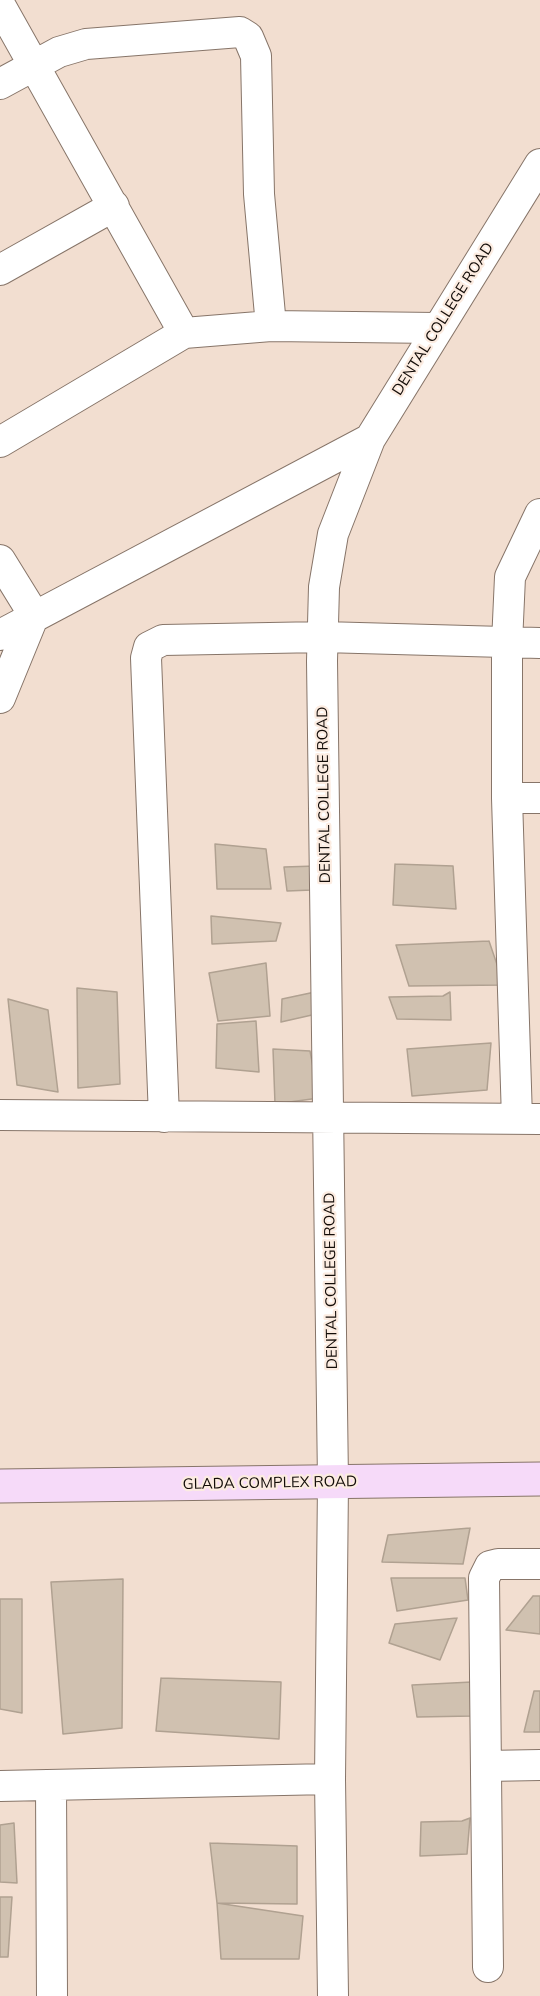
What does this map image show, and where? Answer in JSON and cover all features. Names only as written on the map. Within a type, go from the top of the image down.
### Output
[{"type":"street","points":[[0,5],[184,333]]},
{"type":"street","points":[[0,84],[59,52],[86,44],[240,32],[248,37],[256,56],[259,194],[272,326]]},
{"type":"street","name":"DENTAL COLLEGE ROAD","points":[[333,1996],[330,1779],[333,1482],[324,586],[333,534],[370,439],[436,328],[540,164]]},
{"type":"street","points":[[0,270],[114,206]]},
{"type":"street","points":[[0,441],[184,333],[272,326],[436,328]]},
{"type":"street","points":[[0,635],[370,439]]},
{"type":"street","points":[[0,1115],[528,1119],[507,798],[507,643],[510,578],[540,514]]},
{"type":"street","points":[[0,560],[34,615]]},
{"type":"street","points":[[0,698],[34,615]]},
{"type":"street","points":[[164,1117],[146,658],[149,647],[163,640],[323,637],[540,643]]},
{"type":"street","points":[[507,798],[540,798]]},
{"type":"street","name":"GLADA COMPLEX ROAD","points":[[0,1486],[540,1479]]},
{"type":"street","points":[[488,1967],[486,1571],[498,1564],[540,1563]]},
{"type":"street","points":[[486,1766],[540,1765]]},
{"type":"street","points":[[0,1786],[330,1779]]},
{"type":"street","points":[[51,1785],[52,1996]]},
{"type":"building","points":[[215,844],[266,849],[271,889],[217,889]]},
{"type":"building","points":[[395,864],[453,866],[456,909],[393,905]]},
{"type":"building","points":[[316,866],[312,890],[287,891],[284,867]]},
{"type":"building","points":[[211,916],[281,923],[276,941],[212,944]]},
{"type":"building","points":[[489,941],[504,985],[409,986],[396,945]]},
{"type":"building","points":[[266,963],[270,1016],[218,1021],[209,973]]},
{"type":"building","points":[[77,988],[117,992],[120,1084],[78,1088]]},
{"type":"building","points":[[315,992],[312,1015],[281,1022],[282,999]]},
{"type":"building","points":[[450,992],[451,1020],[397,1019],[389,997],[443,996]]},
{"type":"building","points":[[8,999],[48,1010],[58,1092],[17,1085]]},
{"type":"building","points":[[256,1021],[259,1072],[216,1068],[217,1024]]},
{"type":"building","points":[[491,1043],[487,1090],[412,1096],[407,1049]]},
{"type":"building","points":[[273,1049],[310,1051],[319,1098],[275,1104]]},
{"type":"building","points":[[470,1528],[463,1564],[382,1562],[388,1535]]},
{"type":"building","points":[[391,1578],[465,1578],[468,1600],[397,1611]]},
{"type":"building","points":[[123,1579],[122,1728],[63,1734],[51,1582]]},
{"type":"building","points":[[533,1596],[540,1596],[540,1634],[506,1630]]},
{"type":"building","points":[[0,1599],[22,1599],[22,1713],[0,1709]]},
{"type":"building","points":[[457,1618],[440,1660],[389,1643],[395,1624]]},
{"type":"building","points":[[161,1678],[281,1682],[279,1739],[156,1731]]},
{"type":"building","points":[[472,1682],[473,1716],[417,1717],[412,1685]]},
{"type":"building","points":[[534,1691],[540,1691],[540,1732],[524,1732]]},
{"type":"building","points":[[470,1818],[467,1854],[420,1856],[421,1822],[462,1821]]},
{"type":"building","points":[[14,1823],[17,1883],[0,1882],[0,1825]]},
{"type":"building","points":[[210,1843],[297,1846],[297,1904],[217,1903]]},
{"type":"building","points":[[0,1897],[12,1897],[8,1957],[0,1957]]},
{"type":"building","points":[[217,1903],[303,1916],[299,1959],[221,1959]]}]
